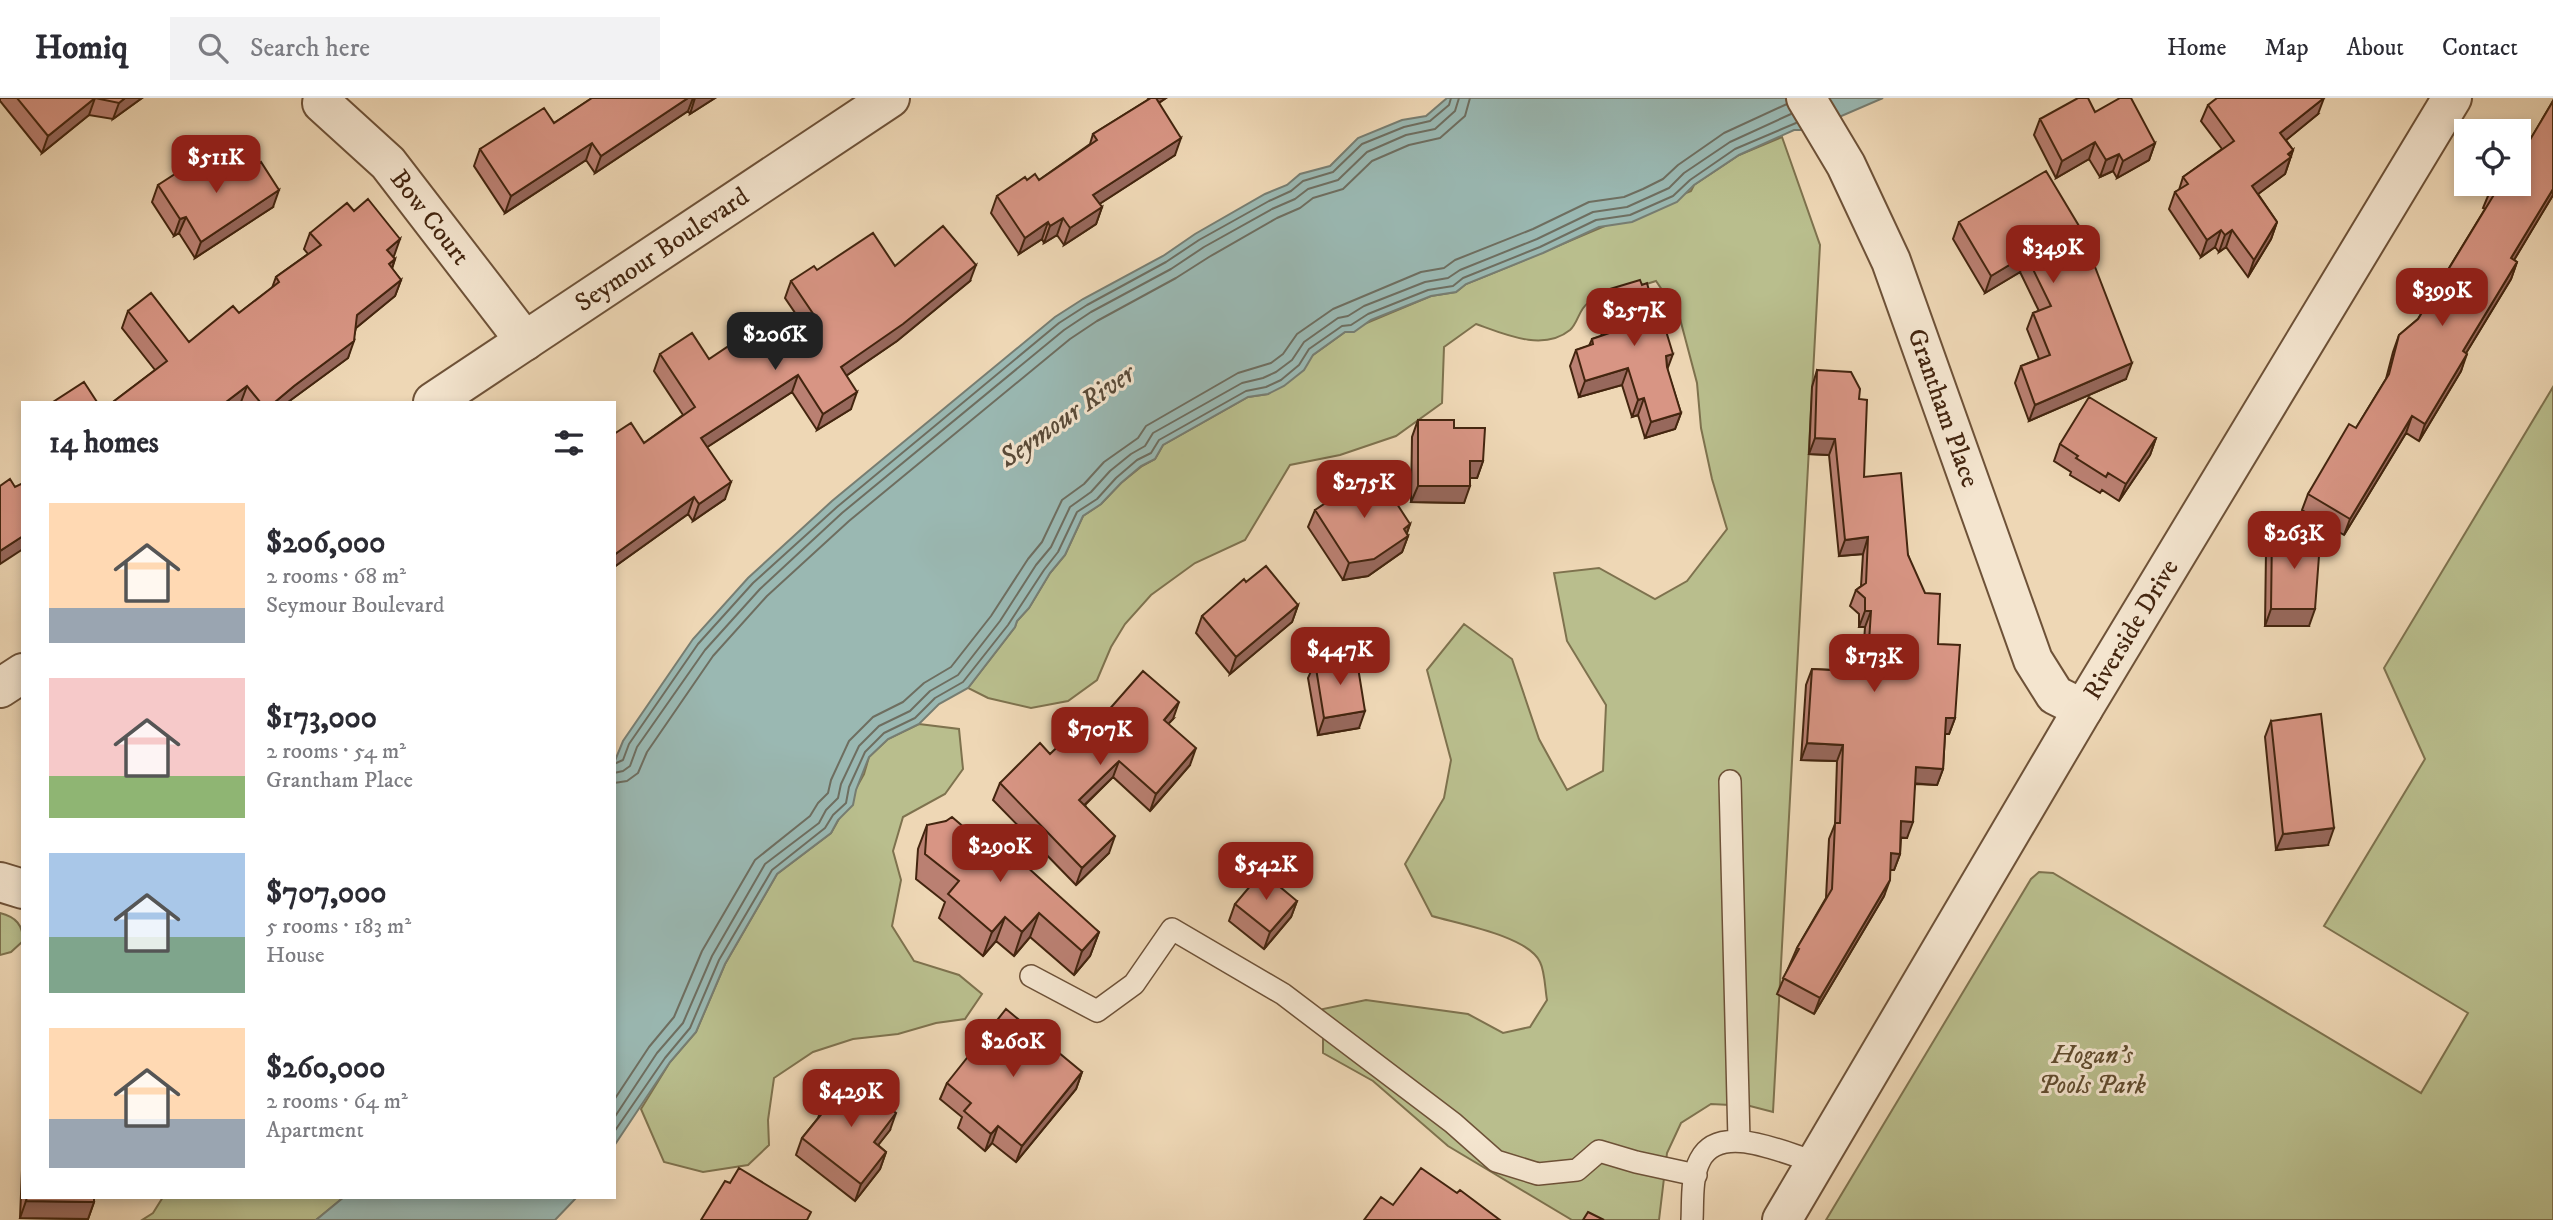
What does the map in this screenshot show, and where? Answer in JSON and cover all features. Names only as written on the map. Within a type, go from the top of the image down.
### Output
[{"type":"street","name":"Seymour Boulevard","points":[[435,401],[890,98]]},
{"type":"street","name":"Grantham Place","points":[[1806,98],[1836,147],[1891,261],[2034,660],[2055,695],[2083,709]]},
{"type":"street","name":"Riverside Drive","points":[[1782,1220],[1802,1158],[2083,709],[2452,98]]},
{"type":"street","name":"Bow Court","points":[[322,103],[388,163],[525,341]]},
{"type":"street","points":[[0,688],[21,674]]},
{"type":"street","points":[[0,882],[21,888]]},
{"type":"lane","points":[[1730,781],[1739,1140]]},
{"type":"lane","points":[[1031,976],[1097,1012],[1134,984],[1172,929],[1283,995],[1453,1123],[1496,1161],[1538,1174],[1577,1170],[1599,1150],[1636,1162],[1696,1175]]},
{"type":"lane","points":[[1692,1220],[1700,1160],[1711,1148],[1723,1141],[1739,1140],[1802,1158]]},
{"type":"green space","points":[[1782,137],[1820,245],[1773,1112],[1750,1106],[1711,1104],[1681,1123],[1667,1153],[1659,1220],[1572,1220],[1448,1146],[1373,1081],[1323,1053],[1323,1009],[1366,1000],[1468,1014],[1503,1033],[1530,1027],[1547,1000],[1542,966],[1533,953],[1522,945],[1492,932],[1432,916],[1405,864],[1444,798],[1451,760],[1427,670],[1464,624],[1512,659],[1539,739],[1567,790],[1603,771],[1606,705],[1567,641],[1554,573],[1599,568],[1655,599],[1687,581],[1727,529],[1712,479],[1701,428],[1697,383],[1679,315],[1656,281],[1588,303],[1570,330],[1548,340],[1523,339],[1476,324],[1444,347],[1442,403],[1396,436],[1340,455],[1290,465],[1245,540],[1195,563],[1151,595],[1125,624],[1111,647],[1097,680],[1068,701],[1031,708],[988,698],[968,688],[1029,608],[1050,573],[1065,555],[1083,516],[1101,504],[1142,466],[1155,459],[1163,445],[1248,397],[1268,394],[1313,355],[1345,332],[1431,296],[1456,292],[1466,284],[1691,191],[1694,185],[1739,155]]},
{"type":"green space","name":"Hogan's Pools Park","points":[[2553,387],[2553,1220],[1826,1220],[2031,879],[2039,872],[2053,873],[2421,1093],[2468,1013],[2324,926],[2425,759],[2384,668]]},
{"type":"green space","points":[[919,724],[959,729],[963,769],[945,794],[903,817],[893,851],[901,880],[892,926],[914,961],[959,975],[982,994],[965,1019],[936,1023],[898,1034],[853,1039],[813,1052],[774,1078],[768,1120],[769,1145],[748,1165],[703,1172],[664,1162],[641,1109],[670,1062],[696,1032],[725,964],[777,874],[831,833],[864,774],[869,757],[888,739]]},
{"type":"green space","points":[[0,913],[18,922],[21,928],[21,943],[11,952],[0,955]]},
{"type":"green space","points":[[162,1199],[342,1199],[316,1220],[142,1220],[153,1213]]},
{"type":"water","name":"Seymour River","points":[[1447,98],[1883,98],[1809,130],[1794,130],[1739,155],[1694,185],[1677,202],[1632,222],[1599,227],[1466,284],[1456,292],[1431,296],[1371,320],[1354,332],[1345,332],[1313,355],[1304,370],[1284,386],[1268,394],[1248,397],[1163,445],[1155,459],[1141,466],[1101,504],[1083,516],[1065,555],[1050,573],[1029,608],[968,688],[939,704],[919,724],[888,739],[869,757],[853,805],[838,820],[831,833],[777,874],[725,964],[696,1032],[670,1062],[616,1143],[616,758],[623,741],[693,639],[748,578],[832,501],[1055,317],[1265,194],[1287,185],[1300,174],[1330,166],[1358,138],[1402,120],[1426,116]]},
{"type":"water","points":[[342,1199],[575,1199],[555,1220],[316,1220]]},
{"type":"building","points":[[17,98],[95,98],[48,136]]},
{"type":"building","points":[[95,98],[125,98],[119,103]]},
{"type":"building","points":[[592,98],[688,98],[601,156],[592,143],[511,196],[480,149],[544,108],[554,123]]},
{"type":"building","points":[[1151,98],[1156,98],[1181,138],[1093,195],[1102,207],[1070,228],[1063,218],[1050,226],[1048,222],[1025,238],[997,196],[1025,177],[1027,180],[1035,174],[1039,180],[1097,140],[1093,134]]},
{"type":"building","points":[[2078,98],[2088,98],[2095,112],[2120,98],[2131,98],[2155,143],[2123,161],[2119,154],[2106,160],[2095,142],[2062,161],[2040,119]]},
{"type":"building","points":[[2217,98],[2324,98],[2280,133],[2293,150],[2288,154],[2291,157],[2252,186],[2277,222],[2254,260],[2232,230],[2225,235],[2221,230],[2207,240],[2175,192],[2188,184],[2183,177],[2234,141],[2208,105]]},
{"type":"building","points":[[2553,101],[2553,189],[2511,258],[2517,262],[2463,351],[2467,354],[2425,424],[2412,416],[2350,519],[2308,494],[2349,424],[2356,428],[2389,374],[2399,335],[2418,319],[2493,196],[2531,196],[2531,138]]},
{"type":"building","points":[[211,158],[222,161],[235,179],[261,162],[279,190],[201,242],[186,217],[180,219],[158,185],[192,163],[195,169]]},
{"type":"building","points":[[2046,171],[2082,231],[2077,234],[2090,254],[2132,363],[2035,405],[2021,366],[2050,355],[2033,313],[2051,306],[2026,255],[1991,276],[1959,222]]},
{"type":"building","points":[[368,199],[400,239],[387,250],[395,259],[389,264],[401,280],[357,315],[354,341],[276,401],[259,401],[247,386],[227,401],[114,401],[167,361],[128,311],[151,293],[189,342],[233,306],[239,313],[279,282],[276,277],[321,245],[310,233],[347,203],[354,211]]},
{"type":"building","points":[[943,226],[976,265],[903,324],[841,367],[857,392],[823,414],[798,375],[701,438],[731,482],[699,504],[694,497],[616,554],[616,433],[631,423],[644,443],[695,407],[660,354],[692,333],[709,359],[751,331],[766,355],[818,321],[791,281],[814,266],[817,270],[873,233],[895,266]]},
{"type":"building","points":[[1640,280],[1642,285],[1647,283],[1654,309],[1659,308],[1673,354],[1666,356],[1667,367],[1681,413],[1651,422],[1644,398],[1638,400],[1628,368],[1585,381],[1576,350],[1593,344],[1592,339],[1612,332],[1600,292]]},
{"type":"building","points":[[1817,370],[1851,372],[1860,389],[1859,399],[1867,400],[1864,477],[1901,473],[1908,555],[1925,593],[1940,594],[1938,644],[1960,645],[1955,718],[1946,718],[1943,769],[1916,767],[1913,822],[1901,821],[1900,854],[1891,853],[1890,880],[1820,998],[1783,978],[1799,949],[1797,948],[1832,889],[1835,823],[1840,823],[1843,745],[1807,743],[1812,669],[1867,672],[1871,611],[1865,611],[1865,598],[1856,590],[1866,583],[1868,537],[1845,540],[1835,439],[1815,438]]},
{"type":"building","points":[[84,382],[96,401],[55,401]]},
{"type":"building","points":[[2089,397],[2156,438],[2126,484],[2108,473],[2106,477],[2060,444]]},
{"type":"building","points":[[1418,420],[1454,420],[1454,428],[1485,428],[1483,461],[1470,461],[1470,486],[1418,486]]},
{"type":"building","points":[[1375,470],[1410,524],[1404,529],[1408,536],[1374,559],[1349,563],[1315,510]]},
{"type":"building","points":[[10,479],[15,487],[21,484],[21,537],[0,551],[0,486]]},
{"type":"building","points":[[2272,533],[2317,535],[2319,556],[2315,609],[2271,609]]},
{"type":"building","points":[[1266,566],[1298,605],[1236,657],[1202,616],[1244,579],[1246,582]]},
{"type":"building","points":[[1356,655],[1365,711],[1324,718],[1315,662]]},
{"type":"building","points":[[1143,671],[1179,702],[1164,720],[1196,748],[1156,794],[1119,761],[1079,800],[1115,836],[1082,868],[1000,783],[1040,743],[1050,754],[1069,736],[1078,745]]},
{"type":"building","points":[[2321,714],[2334,828],[2283,834],[2271,721]]},
{"type":"building","points":[[952,817],[986,846],[994,837],[1099,932],[1082,951],[1039,913],[1022,932],[1005,917],[992,932],[948,894],[959,881],[925,854],[927,825]]},
{"type":"building","points":[[1262,872],[1297,901],[1270,932],[1235,904]]},
{"type":"building","points":[[1006,1009],[1082,1072],[1022,1146],[998,1126],[991,1134],[964,1111],[971,1103],[947,1083]]},
{"type":"building","points":[[846,1073],[896,1113],[874,1142],[886,1152],[861,1184],[802,1138],[829,1105],[824,1101]]},
{"type":"building","points":[[739,1168],[811,1212],[807,1220],[701,1220],[725,1181],[730,1183]]},
{"type":"building","points":[[1421,1168],[1457,1193],[1460,1190],[1500,1220],[1364,1220],[1381,1197],[1393,1205]]},
{"type":"building","points":[[26,1199],[94,1199],[94,1202]]},
{"type":"building","points":[[1588,1212],[1604,1220],[1583,1220]]}]
